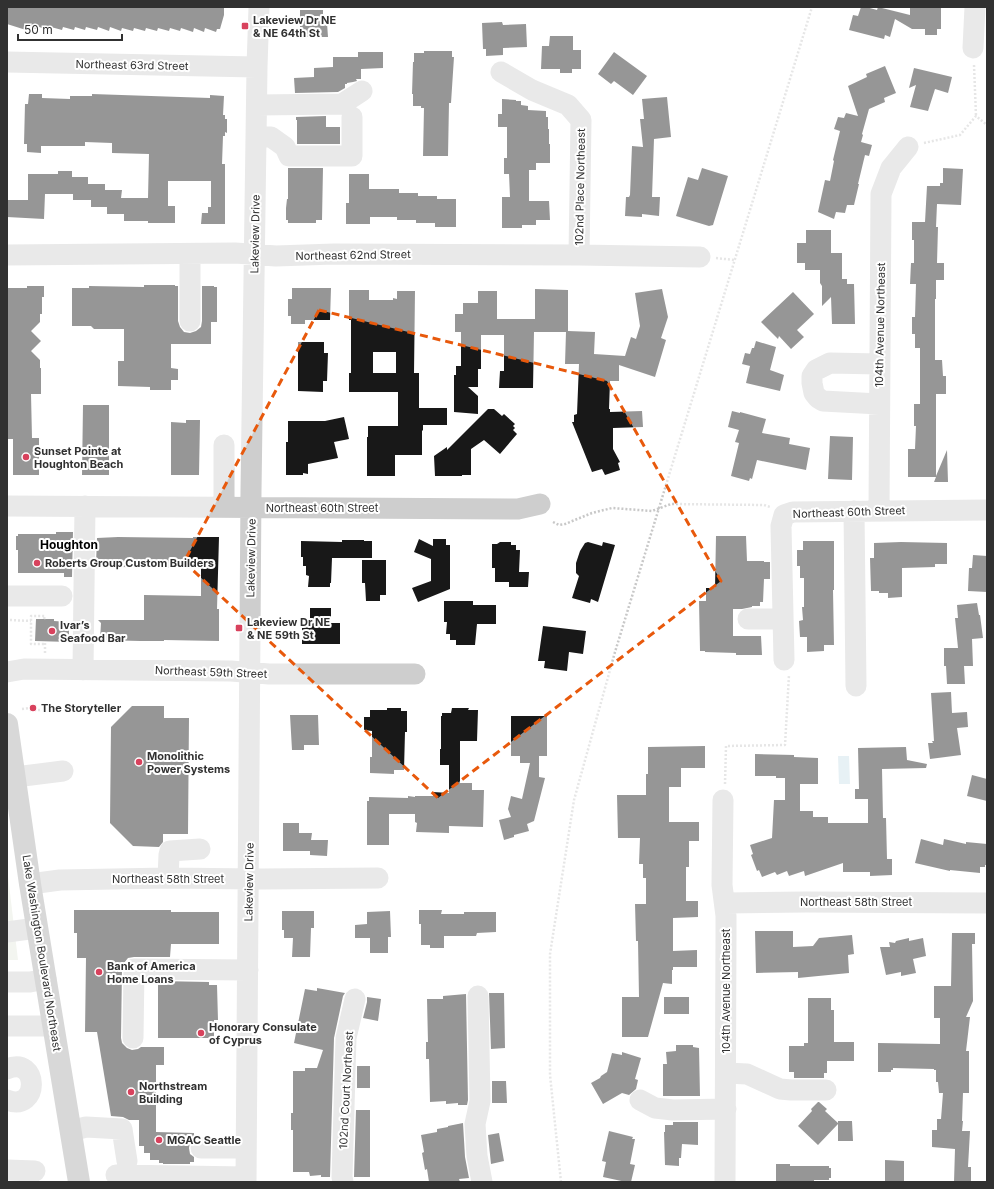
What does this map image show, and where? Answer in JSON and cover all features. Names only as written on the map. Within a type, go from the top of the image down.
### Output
[{"type":"main road","name":"Lake Washington Boulevard Northeast","points":[[7,724],[11,778],[79,1182]]},
{"type":"street","name":"Lakeview Drive","points":[[246,1179],[251,507],[257,105],[256,67],[259,7]]},
{"type":"street","points":[[973,48],[975,7]]},
{"type":"street","name":"Northeast 63rd Street","points":[[7,62],[256,67]]},
{"type":"street","name":"102nd Place Northeast","points":[[501,72],[532,90],[568,105],[581,120],[579,254]]},
{"type":"street","points":[[257,105],[342,104],[362,90]]},
{"type":"street","points":[[256,137],[271,137],[285,146],[289,156],[352,156],[352,117]]},
{"type":"street","name":"104th Avenue Northeast","points":[[879,510],[881,194],[891,168],[908,147]]},
{"type":"street","name":"Northeast 62nd Street","points":[[7,255],[235,253],[276,256],[334,254],[579,254],[700,257]]},
{"type":"street","points":[[190,254],[190,321]]},
{"type":"street","points":[[879,364],[830,363],[816,370],[812,376],[812,383],[814,393],[823,401],[879,404]]},
{"type":"street","points":[[224,445],[224,507]]},
{"type":"street","name":"Northeast 60th Street","points":[[7,506],[518,509],[540,504]]},
{"type":"street","points":[[83,670],[85,506]]},
{"type":"street","name":"Northeast 60th Street","points":[[787,667],[783,619],[781,526],[784,515],[793,512],[987,510]]},
{"type":"street","points":[[854,511],[856,686]]},
{"type":"street","points":[[7,596],[62,596]]},
{"type":"street","points":[[748,618],[783,619]]},
{"type":"street","name":"Northeast 59th Street","points":[[7,672],[24,669],[231,671],[269,674],[415,674]]},
{"type":"street","points":[[11,778],[63,771]]},
{"type":"street","name":"104th Avenue Northeast","points":[[724,793],[722,885],[725,903],[726,929],[725,1182]]},
{"type":"street","points":[[168,878],[170,851],[200,849]]},
{"type":"street","name":"Northeast 58th Street","points":[[30,884],[60,880],[168,878],[378,878]]},
{"type":"street","name":"Northeast 58th Street","points":[[725,903],[987,903]]},
{"type":"street","points":[[7,932],[37,928]]},
{"type":"street","points":[[134,1038],[134,969],[248,970]]},
{"type":"street","points":[[7,982],[30,982],[46,979]]},
{"type":"street","points":[[478,996],[480,1101],[475,1124],[477,1156],[482,1182]]},
{"type":"street","name":"102nd Court Northeast","points":[[343,1182],[346,1038],[355,999]]},
{"type":"street","points":[[7,1026],[53,1026]]},
{"type":"street","points":[[7,1068],[16,1067],[26,1070],[32,1080],[31,1091],[23,1100],[17,1102],[7,1100]]},
{"type":"street","points":[[726,1073],[747,1074],[780,1089],[826,1090]]},
{"type":"street","points":[[32,1080],[62,1078]]},
{"type":"street","points":[[640,1100],[655,1108],[726,1109]]},
{"type":"street","points":[[71,1131],[86,1127],[122,1129],[122,1168],[246,1179]]},
{"type":"street","points":[[201,1148],[246,1148]]},
{"type":"street","points":[[7,1170],[35,1171]]},
{"type":"path","points":[[561,1182],[550,1075],[550,954],[574,800],[615,652],[658,508],[812,7]]},
{"type":"path","points":[[908,147],[960,135],[976,116],[973,48]]},
{"type":"path","points":[[976,116],[987,125]]},
{"type":"path","points":[[553,522],[559,525],[565,524],[592,513],[612,508],[652,510],[671,504],[764,505],[784,515]]},
{"type":"path","points":[[44,619],[45,616],[31,616],[31,644],[45,643],[45,655]]},
{"type":"path","points":[[10,620],[31,621]]},
{"type":"path","points":[[724,793],[726,746],[785,745],[787,667]]},
{"type":"path","points":[[22,709],[30,708]]},
{"type":"path","points":[[34,710],[41,710]]},
{"type":"highlighted area","points":[[319,310],[607,381],[721,581],[438,798],[184,562]]},
{"type":"shaded area","points":[[7,868],[18,960],[7,960]]},
{"type":"water","points":[[838,756],[849,756],[850,784],[839,784]]},
{"type":"building","points":[[7,7],[224,7],[224,15],[220,29],[217,29],[216,32],[205,28],[204,32],[194,28],[193,32],[181,28],[180,31],[170,28],[169,31],[158,28],[157,31],[146,28],[145,31],[134,28],[133,31],[122,28],[121,31],[110,27],[109,31],[98,27],[97,30],[86,27],[85,30],[75,27],[74,30],[63,27],[62,30],[51,27],[50,30],[39,27],[38,30],[27,26],[26,30],[7,24]]},
{"type":"building","points":[[861,7],[877,10],[878,7],[910,15],[910,7],[941,7],[941,29],[937,29],[937,35],[925,35],[925,29],[912,29],[895,19],[890,37],[885,35],[884,39],[849,30],[853,15],[858,16]]},
{"type":"building","points":[[300,10],[323,10],[323,23],[327,23],[328,37],[300,37]]},
{"type":"building","points":[[502,22],[503,25],[526,24],[527,47],[503,48],[503,55],[486,56],[486,49],[483,49],[482,23]]},
{"type":"building","points":[[550,36],[573,36],[573,50],[581,50],[581,69],[572,69],[572,73],[560,73],[560,69],[541,69],[542,46],[549,46]]},
{"type":"building","points":[[424,51],[452,51],[452,57],[454,57],[451,103],[449,103],[448,156],[423,156],[424,108],[421,108],[421,106],[413,106],[412,94],[414,53],[424,53]]},
{"type":"building","points":[[358,52],[383,52],[383,68],[361,69],[361,79],[356,79],[357,81],[345,84],[345,88],[338,92],[295,93],[294,78],[314,77],[314,68],[333,67],[333,57],[358,57]]},
{"type":"building","points":[[614,52],[647,76],[633,95],[614,81],[611,84],[598,74]]},
{"type":"building","points":[[885,66],[896,93],[884,98],[885,102],[869,109],[861,142],[872,145],[869,156],[865,155],[854,205],[847,205],[845,213],[836,212],[834,219],[818,212],[825,180],[830,181],[840,131],[834,129],[838,117],[844,118],[846,113],[858,116],[848,86],[867,77],[866,74]]},
{"type":"building","points":[[914,68],[952,77],[948,93],[935,89],[928,111],[910,107],[916,85],[909,88]]},
{"type":"building","points":[[29,94],[42,94],[42,98],[70,99],[70,96],[92,96],[92,94],[210,98],[210,95],[224,96],[223,115],[225,115],[225,119],[227,119],[227,133],[225,132],[225,136],[223,136],[222,164],[225,164],[225,224],[201,224],[202,213],[208,213],[208,207],[211,207],[211,181],[168,181],[168,206],[175,206],[175,223],[124,221],[124,214],[107,214],[107,207],[91,207],[91,200],[73,200],[73,194],[45,194],[44,219],[7,217],[7,200],[28,200],[28,174],[58,174],[58,171],[72,171],[72,177],[88,177],[88,184],[105,184],[105,190],[122,190],[121,198],[148,198],[149,154],[112,153],[112,143],[85,142],[85,146],[41,146],[41,153],[27,152],[27,144],[24,144],[25,104],[28,104]]},
{"type":"building","points":[[667,97],[671,137],[654,139],[652,197],[660,197],[659,216],[642,214],[642,217],[625,216],[626,197],[629,197],[630,195],[632,146],[643,147],[640,119],[644,119],[642,99]]},
{"type":"building","points":[[502,99],[521,101],[521,105],[528,106],[528,110],[546,111],[546,117],[548,117],[550,163],[536,163],[536,170],[529,170],[529,201],[549,201],[550,220],[536,220],[536,225],[522,225],[522,228],[502,228],[502,197],[510,197],[509,174],[504,174],[504,158],[507,158],[507,127],[498,127],[498,114],[502,114]]},
{"type":"building","points":[[326,116],[326,127],[340,127],[340,144],[297,144],[296,117]]},
{"type":"building","points":[[288,168],[323,168],[322,220],[316,220],[316,223],[288,223],[288,220],[286,220]]},
{"type":"building","points":[[702,168],[728,176],[713,225],[709,226],[676,216],[688,177],[698,180]]},
{"type":"building","points":[[943,168],[963,169],[961,205],[937,204],[937,263],[944,263],[944,280],[936,280],[935,360],[942,360],[943,376],[946,376],[946,394],[936,394],[936,476],[947,450],[948,482],[934,482],[936,477],[908,477],[908,449],[915,449],[916,426],[914,426],[914,404],[920,404],[920,348],[915,348],[915,334],[912,334],[912,317],[915,317],[916,284],[910,284],[911,263],[914,263],[912,222],[925,222],[927,186],[940,186],[940,183],[943,183]]},
{"type":"building","points":[[349,174],[369,174],[369,189],[399,189],[399,193],[418,193],[418,196],[437,196],[437,199],[456,199],[456,227],[435,227],[435,223],[416,223],[416,220],[397,220],[397,217],[370,217],[370,224],[346,224],[346,203],[349,203]]},
{"type":"building","points":[[806,230],[831,230],[831,253],[842,253],[842,279],[847,279],[847,284],[854,284],[855,324],[832,324],[831,297],[822,306],[820,270],[805,270],[805,263],[797,263],[797,243],[806,243]]},
{"type":"building","points":[[144,285],[178,286],[178,321],[184,332],[190,333],[201,327],[202,286],[217,287],[217,322],[211,322],[211,344],[171,344],[171,368],[178,369],[178,380],[171,380],[171,390],[150,390],[150,387],[118,386],[118,361],[124,361],[124,329],[94,329],[91,326],[72,326],[72,288],[89,288],[89,286],[144,287]]},
{"type":"building","points":[[27,286],[44,286],[44,297],[42,297],[42,314],[40,314],[40,322],[31,331],[41,341],[31,351],[40,360],[41,368],[41,394],[31,394],[32,438],[39,438],[39,475],[13,475],[13,439],[7,439],[7,288],[27,288]]},
{"type":"building","points":[[292,288],[331,288],[330,320],[305,320],[305,324],[291,324],[291,316],[288,316],[288,299],[292,299]]},
{"type":"building","points":[[535,289],[568,290],[568,331],[595,332],[594,354],[625,356],[631,337],[636,339],[640,326],[635,293],[662,289],[668,317],[661,338],[666,340],[655,377],[619,365],[619,381],[610,381],[610,412],[642,411],[643,427],[613,428],[613,449],[620,462],[618,463],[620,470],[605,475],[602,469],[592,472],[572,422],[574,422],[574,415],[577,414],[579,364],[565,364],[566,332],[534,332],[533,388],[499,388],[500,371],[504,371],[504,335],[481,335],[481,369],[478,369],[478,387],[468,387],[478,396],[478,414],[454,412],[454,375],[456,375],[456,366],[461,366],[461,332],[455,332],[455,314],[463,314],[463,303],[478,303],[478,291],[497,291],[497,319],[535,319]]},
{"type":"building","points":[[349,290],[369,290],[369,300],[393,300],[393,298],[397,299],[397,291],[415,291],[414,373],[419,373],[419,408],[447,408],[447,425],[423,425],[422,455],[395,455],[395,476],[367,476],[368,426],[398,426],[398,392],[349,392],[349,373],[351,373],[351,320],[349,320]],"holes":[[[373,352],[396,352],[396,373],[373,373]]]},
{"type":"building","points":[[793,292],[814,314],[797,330],[804,337],[791,349],[779,336],[778,339],[761,322]]},
{"type":"building","points":[[756,341],[776,347],[770,370],[784,375],[780,391],[746,383],[750,366],[742,364],[745,353],[750,354]]},
{"type":"building","points":[[298,342],[324,342],[324,353],[328,353],[327,381],[323,381],[323,392],[298,391]]},
{"type":"building","points":[[83,405],[109,405],[109,475],[82,475]]},
{"type":"building","points":[[488,409],[494,409],[502,416],[504,414],[515,424],[513,426],[515,428],[513,430],[517,434],[500,454],[484,440],[471,449],[471,475],[435,476],[434,456],[447,447],[447,450]]},
{"type":"building","points":[[732,411],[766,419],[762,433],[790,438],[789,444],[810,448],[806,470],[757,460],[752,479],[750,478],[749,481],[731,476],[739,443],[735,442],[739,430],[728,427]]},
{"type":"building","points":[[344,417],[349,439],[334,442],[338,458],[308,464],[308,474],[303,473],[303,475],[286,475],[286,442],[288,442],[288,421],[325,421]]},
{"type":"building","points":[[186,420],[200,420],[199,475],[171,475],[171,422],[186,423]]},
{"type":"building","points":[[830,436],[853,437],[852,480],[828,479]]},
{"type":"building","points":[[56,532],[73,532],[72,577],[64,577],[64,573],[18,573],[18,550],[16,550],[16,536],[18,536],[18,534],[56,534]]},
{"type":"building","points":[[716,536],[746,536],[747,561],[770,562],[770,579],[764,579],[763,602],[760,602],[760,606],[733,609],[733,636],[761,636],[762,655],[736,655],[736,653],[700,651],[699,601],[706,601],[706,588],[715,588]]},
{"type":"building","points":[[219,537],[217,609],[219,609],[219,641],[100,640],[101,623],[98,620],[144,620],[144,595],[201,596],[201,568],[118,567],[118,564],[96,564],[97,538]]},
{"type":"building","points":[[419,539],[433,546],[433,539],[446,539],[446,545],[450,545],[450,589],[418,602],[412,588],[431,581],[431,559],[414,552]]},
{"type":"building","points":[[342,540],[372,541],[372,558],[332,558],[330,587],[308,587],[309,576],[306,575],[306,566],[303,566],[303,557],[301,557],[301,541],[342,542]]},
{"type":"building","points":[[803,541],[834,541],[834,645],[824,645],[824,651],[807,652],[807,637],[800,637],[799,621],[803,620],[802,607],[804,607],[804,578],[800,578],[800,566],[797,566],[797,550],[803,550]]},
{"type":"building","points":[[500,542],[511,542],[511,545],[516,545],[516,550],[520,550],[519,572],[529,572],[528,587],[509,587],[509,582],[495,582],[495,568],[492,568],[492,544],[497,544]]},
{"type":"building","points":[[588,542],[602,546],[603,542],[615,545],[598,602],[591,599],[590,603],[572,598],[579,576],[576,573],[576,563],[580,551],[585,543]]},
{"type":"building","points":[[874,543],[947,543],[947,564],[935,564],[935,567],[902,568],[902,597],[888,598],[888,593],[871,591],[870,558],[874,558]]},
{"type":"building","points":[[973,555],[987,556],[987,592],[968,591],[969,568],[972,568]]},
{"type":"building","points":[[362,560],[386,560],[386,595],[380,595],[380,601],[366,601],[365,583],[362,583]]},
{"type":"building","points":[[444,601],[473,601],[473,605],[496,605],[496,624],[477,624],[475,645],[456,645],[456,640],[450,640],[450,634],[446,634],[447,622],[444,622]]},
{"type":"building","points":[[977,603],[983,638],[972,639],[973,666],[964,666],[965,684],[947,684],[946,666],[944,666],[944,648],[958,648],[955,618],[958,618],[957,605]]},
{"type":"building","points":[[310,608],[331,608],[331,623],[340,623],[340,644],[302,644],[302,623],[310,623]]},
{"type":"building","name":"Ivar’s Seafood Bar","points":[[36,619],[54,619],[54,621],[69,622],[69,642],[35,641]]},
{"type":"building","points":[[543,626],[586,631],[583,654],[569,652],[567,671],[544,668],[545,661],[538,661]]},
{"type":"building","points":[[951,692],[952,713],[967,712],[968,727],[957,728],[961,755],[930,759],[928,743],[933,743],[932,741],[934,741],[931,693]]},
{"type":"building","points":[[132,706],[164,706],[164,718],[189,718],[188,834],[163,834],[163,842],[159,847],[133,846],[110,823],[111,727]]},
{"type":"building","points":[[387,708],[401,708],[401,711],[407,711],[404,770],[394,770],[394,774],[370,773],[370,757],[372,757],[372,731],[364,730],[364,717],[370,717],[370,710],[387,710]]},
{"type":"building","points":[[452,708],[469,708],[468,710],[478,710],[477,741],[460,741],[460,783],[472,783],[472,790],[484,790],[483,827],[449,826],[449,833],[416,832],[417,823],[415,822],[415,814],[389,814],[389,845],[367,845],[367,801],[369,801],[369,797],[408,798],[408,796],[433,796],[433,792],[449,793],[449,765],[440,765],[441,716],[442,713],[451,713]]},
{"type":"building","points":[[290,715],[318,715],[319,745],[304,745],[304,750],[292,750]]},
{"type":"building","points":[[511,716],[547,716],[547,756],[539,756],[539,777],[545,778],[534,821],[527,824],[529,831],[514,835],[514,837],[504,840],[499,820],[511,817],[508,809],[511,796],[522,799],[530,763],[520,763],[520,756],[511,756]]},
{"type":"building","points":[[705,746],[705,768],[681,768],[681,787],[669,787],[669,822],[699,822],[699,841],[689,841],[689,867],[686,867],[686,901],[698,901],[698,917],[673,918],[673,951],[697,950],[697,967],[673,967],[672,984],[663,983],[648,1037],[622,1037],[622,997],[639,997],[638,941],[636,941],[635,904],[646,904],[646,878],[643,878],[643,864],[639,864],[640,838],[618,838],[617,795],[646,795],[648,747]]},
{"type":"building","points":[[906,747],[907,760],[927,764],[926,768],[882,769],[883,818],[886,818],[887,859],[892,859],[892,875],[870,876],[870,872],[843,872],[843,863],[805,876],[804,871],[789,876],[787,871],[777,875],[775,872],[762,877],[759,870],[757,871],[751,855],[753,854],[750,845],[772,838],[774,800],[785,800],[785,778],[776,778],[776,776],[755,776],[755,754],[794,755],[794,757],[818,758],[818,784],[800,784],[800,811],[813,811],[813,817],[828,817],[828,823],[868,823],[868,799],[855,799],[855,789],[859,789],[858,748]]},
{"type":"building","points":[[972,775],[987,779],[987,801],[967,796]]},
{"type":"building","points":[[283,823],[299,823],[299,833],[312,833],[311,840],[328,840],[327,856],[310,855],[310,851],[283,851]]},
{"type":"building","points":[[921,839],[943,845],[944,839],[966,844],[966,842],[987,844],[987,865],[985,865],[985,867],[980,867],[980,873],[950,871],[915,863]]},
{"type":"building","points":[[74,910],[171,910],[171,912],[219,912],[219,944],[171,944],[170,957],[128,958],[122,969],[122,1043],[127,1048],[132,1050],[141,1047],[164,1047],[164,1065],[156,1065],[156,1132],[194,1133],[194,1139],[190,1142],[189,1148],[190,1154],[194,1157],[194,1162],[190,1162],[190,1164],[163,1164],[159,1163],[159,1160],[150,1160],[150,1153],[144,1153],[144,1146],[139,1146],[139,1120],[129,1120],[123,1117],[111,1116],[97,1032],[85,1032],[86,958],[77,958],[77,933],[74,933]]},
{"type":"building","points":[[419,910],[442,910],[441,914],[496,912],[496,932],[477,933],[476,936],[444,936],[444,948],[430,948],[430,945],[421,945]]},
{"type":"building","points":[[282,911],[314,911],[314,928],[311,928],[310,957],[292,957],[293,938],[284,938],[284,930],[282,930]]},
{"type":"building","points":[[390,911],[391,937],[388,937],[388,953],[370,953],[370,938],[355,938],[355,925],[367,924],[367,912]]},
{"type":"building","points":[[755,931],[793,931],[793,947],[813,946],[819,938],[852,935],[854,954],[848,955],[849,973],[798,978],[798,972],[756,973]]},
{"type":"building","points":[[952,933],[975,933],[975,944],[972,944],[973,1001],[966,1017],[970,1017],[966,1051],[969,1051],[969,1093],[963,1093],[962,1121],[962,1131],[970,1131],[968,1167],[971,1167],[971,1181],[969,1182],[954,1182],[955,1149],[932,1147],[932,1130],[937,1130],[937,1119],[941,1119],[943,1093],[939,1093],[938,1082],[936,1082],[936,1070],[893,1068],[891,1072],[878,1072],[878,1043],[940,1044],[940,1018],[934,1018],[934,986],[951,986]]},
{"type":"building","points":[[909,938],[909,941],[923,938],[926,956],[913,959],[916,973],[901,976],[901,972],[886,975],[880,947],[890,947],[889,942],[895,943],[896,941]]},
{"type":"building","points":[[158,981],[209,982],[209,985],[217,985],[218,1020],[214,1020],[214,1038],[158,1038]]},
{"type":"building","points":[[317,988],[345,993],[343,996],[334,1038],[330,1177],[321,1177],[321,1175],[310,1176],[309,1172],[293,1172],[293,1130],[291,1130],[291,1113],[293,1113],[293,1071],[305,1071],[305,1068],[317,1068],[323,1050],[294,1043],[305,989],[317,991]]},
{"type":"building","points":[[489,993],[504,993],[505,1048],[491,1049]]},
{"type":"building","points":[[466,994],[467,1105],[458,1105],[458,1103],[446,1104],[446,1101],[430,1102],[429,1059],[426,1059],[426,1042],[428,1042],[427,999],[443,999],[443,996]]},
{"type":"building","points":[[367,997],[381,999],[378,1021],[363,1018]]},
{"type":"building","points":[[664,997],[689,997],[689,1014],[664,1014]]},
{"type":"building","points":[[808,998],[831,998],[831,1010],[834,1010],[834,1042],[854,1042],[854,1061],[827,1061],[827,1073],[824,1073],[824,1078],[794,1078],[794,1072],[789,1072],[789,1046],[804,1046],[804,1043],[808,1043]]},
{"type":"building","points":[[676,1045],[693,1045],[693,1047],[699,1048],[700,1096],[663,1096],[663,1064],[667,1064],[666,1052],[676,1051]]},
{"type":"building","points":[[622,1052],[641,1058],[635,1079],[638,1080],[636,1089],[629,1095],[622,1093],[603,1104],[591,1083],[607,1072],[612,1053],[622,1055]]},
{"type":"building","points":[[357,1066],[370,1066],[370,1088],[357,1088]]},
{"type":"building","points":[[492,1081],[506,1081],[507,1103],[492,1103]]},
{"type":"building","points":[[818,1102],[827,1109],[825,1111],[838,1123],[838,1121],[852,1121],[853,1141],[838,1141],[838,1124],[818,1145],[798,1126]]},
{"type":"building","points":[[356,1110],[370,1110],[370,1177],[354,1177]]},
{"type":"building","points":[[673,1122],[698,1122],[698,1145],[682,1144],[679,1166],[665,1165],[665,1125],[673,1125]]},
{"type":"building","points":[[463,1123],[465,1157],[469,1178],[459,1179],[460,1182],[429,1182],[422,1153],[424,1152],[421,1135],[437,1132],[437,1129]]},
{"type":"building","points":[[609,1131],[633,1137],[632,1139],[635,1139],[630,1164],[635,1165],[631,1182],[603,1177],[606,1162],[602,1161]]},
{"type":"building","points":[[499,1133],[504,1161],[491,1164],[488,1135]]},
{"type":"building","points":[[885,1160],[904,1161],[904,1182],[885,1182]]},
{"type":"building","points":[[776,1164],[790,1164],[790,1166],[829,1166],[829,1168],[831,1168],[831,1178],[829,1178],[829,1180],[814,1180],[814,1182],[776,1182]]},
{"type":"place","name":"Lakeview Dr NE & NE 64th St","points":[[245,26]]},
{"type":"place","name":"Sunset Pointe at Houghton Beach","points":[[26,457]]},
{"type":"place","name":"Roberts Group Custom Builders","points":[[37,563]]},
{"type":"place","name":"Lakeview Dr NE & NE 59th St","points":[[239,628]]},
{"type":"place","name":"Ivar’s Seafood Bar","points":[[52,631]]},
{"type":"place","name":"The Storyteller","points":[[33,708]]},
{"type":"place","name":"Monolithic Power Systems","points":[[139,762]]},
{"type":"place","name":"Bank of America Home Loans","points":[[99,972]]},
{"type":"place","name":"Honorary Consulate of Cyprus","points":[[201,1033]]},
{"type":"place","name":"Northstream Building","points":[[131,1092]]},
{"type":"place","name":"MGAC Seattle","points":[[159,1140]]},
{"type":"district","name":"Houghton","points":[[69,545]]}]
